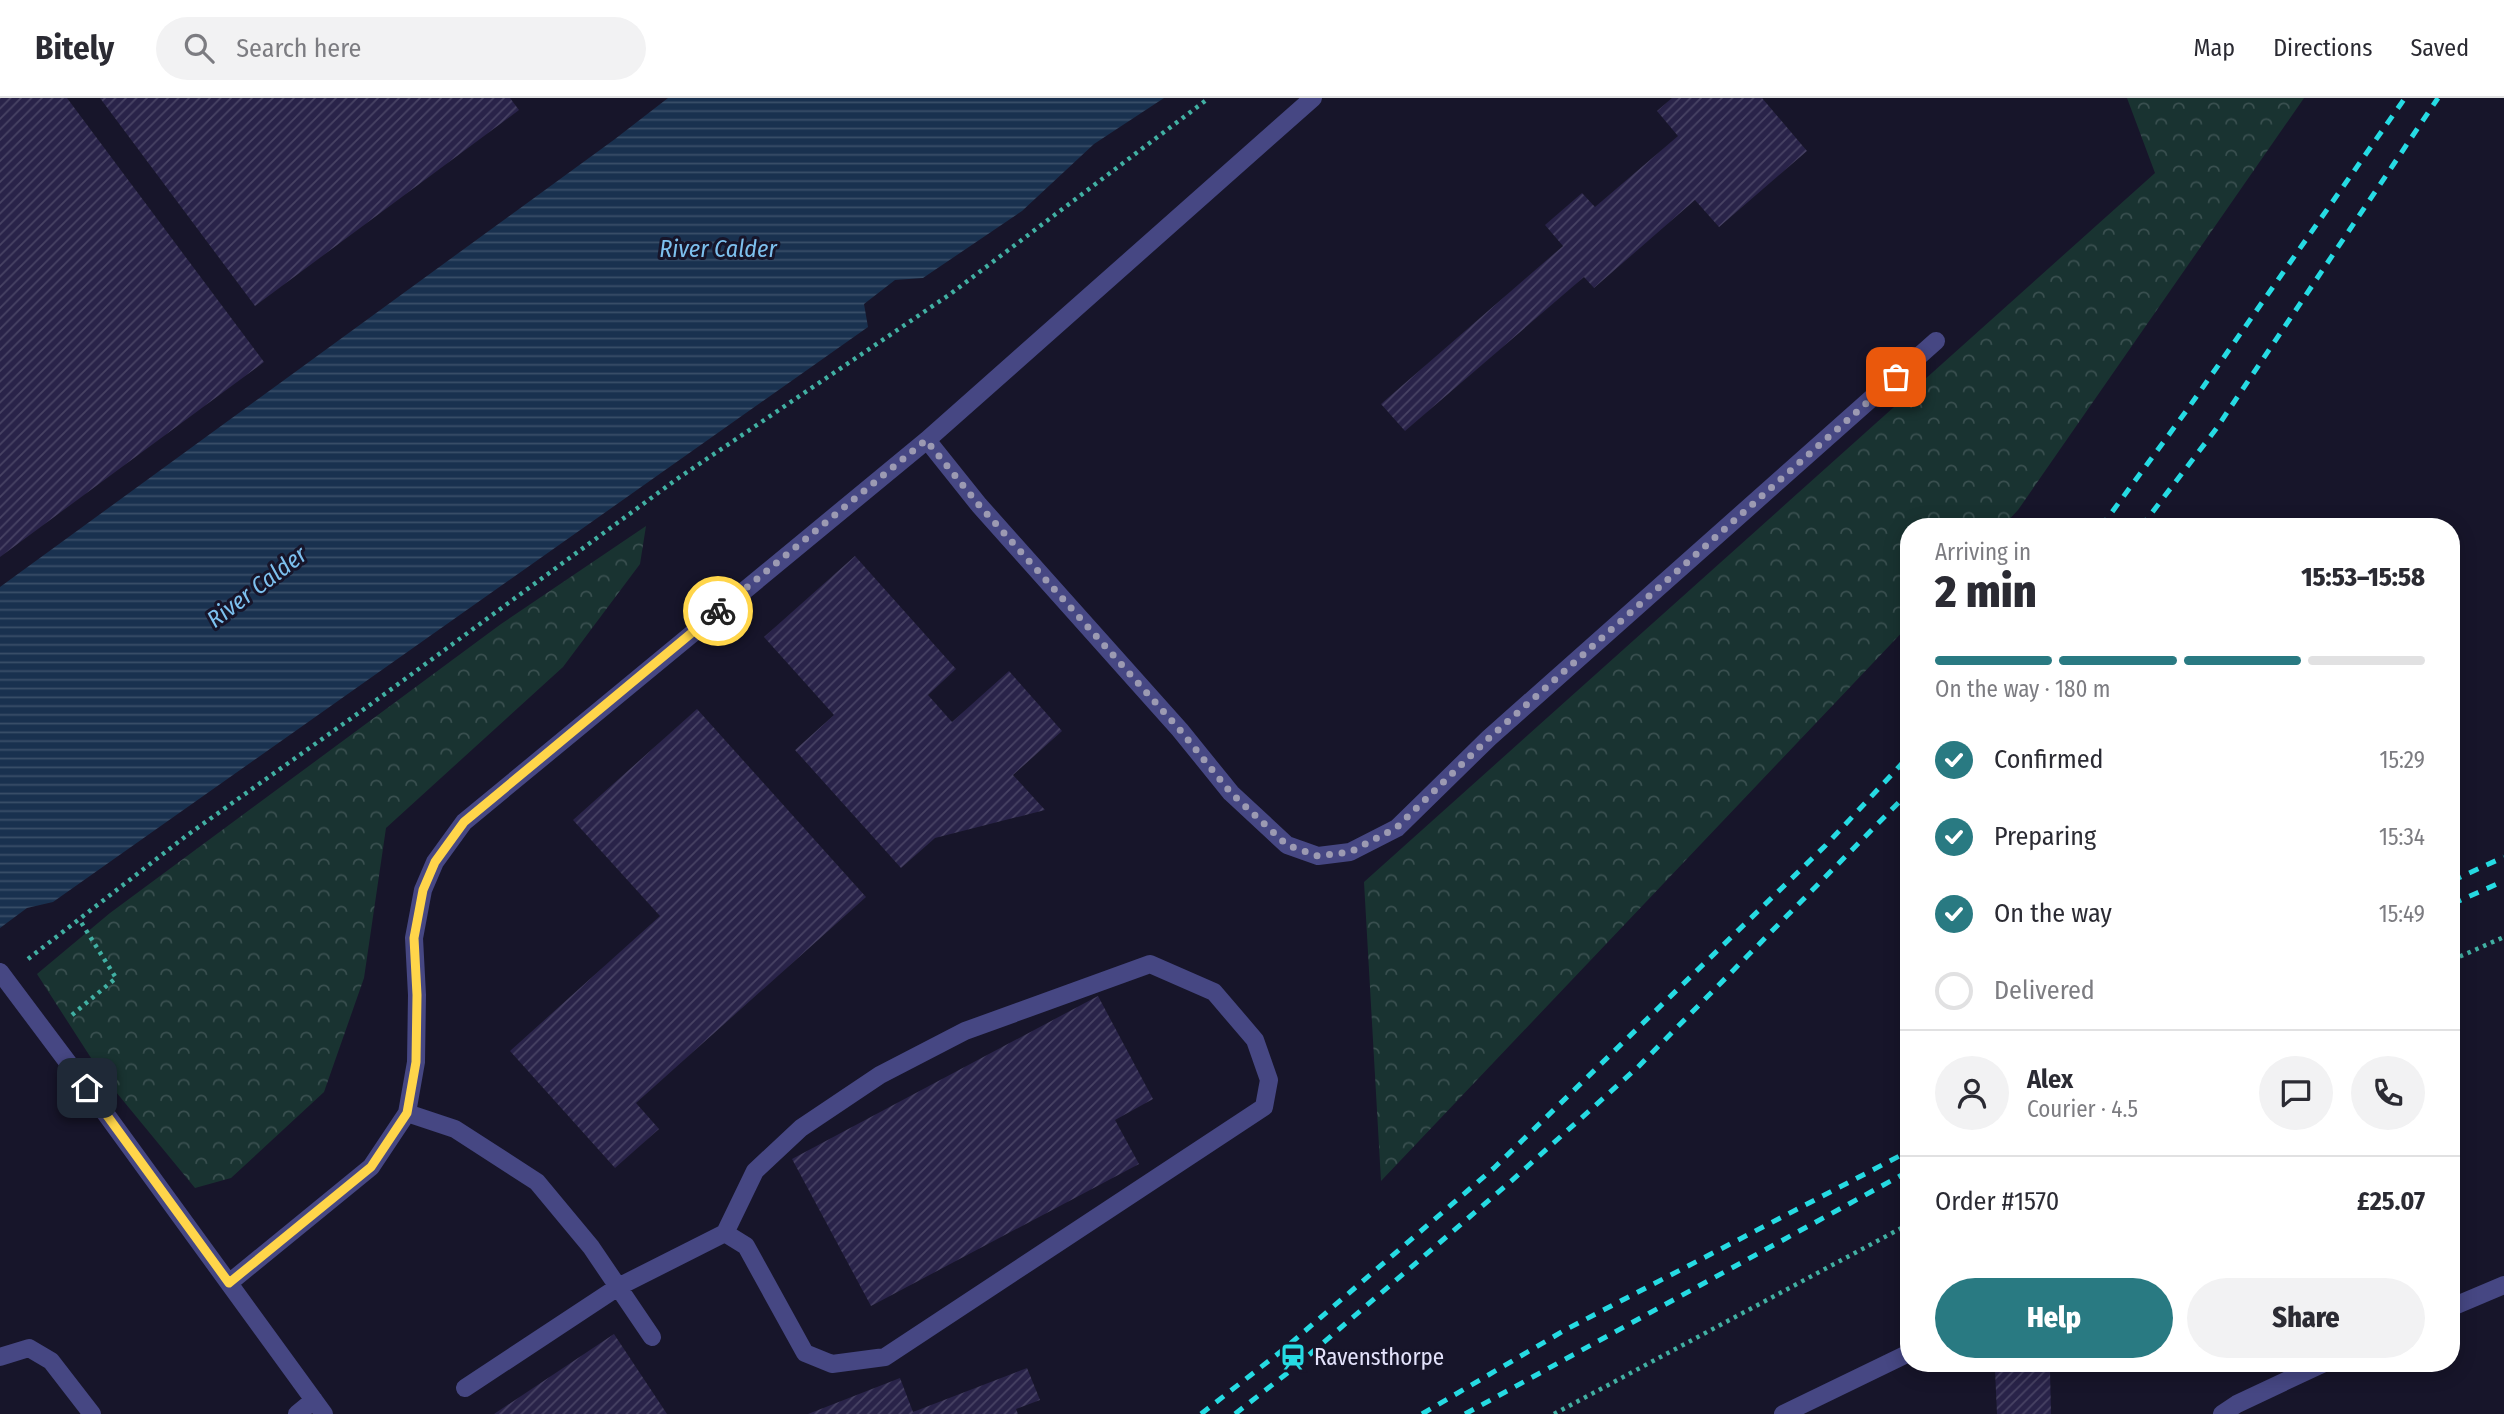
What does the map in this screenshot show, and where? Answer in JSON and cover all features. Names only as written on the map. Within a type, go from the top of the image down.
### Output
[{"type":"street","points":[[229,1283],[371,1167],[407,1113],[416,1062],[414,938],[423,890],[435,862],[464,822],[926,440],[1312,98]]},
{"type":"street","points":[[926,440],[979,505],[1180,730],[1231,793],[1287,845],[1318,856],[1350,852],[1396,828],[1489,738],[1937,341]]},
{"type":"street","points":[[465,1388],[618,1287],[725,1233],[755,1171],[801,1128],[880,1075],[965,1031],[1150,964],[1214,992],[1255,1040],[1269,1080],[1264,1107],[885,1357],[832,1364],[805,1353],[746,1246],[725,1233]]},
{"type":"street","points":[[0,972],[319,1407],[297,1414]]},
{"type":"street","points":[[407,1113],[455,1129],[493,1151],[537,1182],[591,1247],[652,1337]]},
{"type":"street","points":[[2460,1303],[2504,1284]]},
{"type":"street","points":[[0,1357],[29,1348],[51,1361],[92,1414]]},
{"type":"street","points":[[1783,1414],[1900,1357]]},
{"type":"street","points":[[2222,1414],[2237,1404],[2305,1372]]},
{"type":"path","points":[[31,956],[186,836],[367,707],[677,479],[949,295],[1209,98]]},
{"type":"path","points":[[48,1035],[116,978],[79,919]]},
{"type":"path","points":[[2460,956],[2504,937]]},
{"type":"path","points":[[1554,1414],[1900,1229]]},
{"type":"green space","points":[[2127,98],[2304,98],[2018,510],[2010,518],[1900,518],[1900,634],[1381,1181],[1364,882],[2155,173]]},
{"type":"green space","points":[[646,526],[640,564],[563,667],[386,828],[364,978],[324,1092],[231,1178],[195,1188],[102,1075],[37,974],[110,913],[501,624]]},
{"type":"water","name":"River Calder","points":[[668,98],[1164,98],[1094,144],[1022,211],[923,278],[895,280],[864,304],[868,327],[53,902],[27,908],[0,928],[0,587]]},
{"type":"building","points":[[0,98],[67,98],[264,362],[0,557]]},
{"type":"building","points":[[100,98],[510,98],[519,110],[255,306]]},
{"type":"building","points":[[1672,98],[1762,98],[1807,151],[1719,227],[1695,200],[1594,288],[1584,277],[1405,431],[1381,404],[1563,246],[1545,225],[1582,193],[1595,207],[1678,136],[1657,111]]},
{"type":"building","points":[[855,556],[956,669],[928,695],[952,722],[1009,671],[1062,731],[1013,775],[1045,810],[935,838],[901,868],[795,750],[834,715],[764,637]]},
{"type":"building","points":[[697,709],[866,897],[636,1103],[659,1129],[615,1168],[510,1051],[660,916],[573,820]]},
{"type":"building","points":[[1098,996],[1153,1099],[1115,1120],[1139,1164],[871,1306],[792,1159]]},
{"type":"building","points":[[614,1334],[667,1414],[494,1414]]},
{"type":"building","points":[[1027,1368],[1040,1400],[1016,1409],[1018,1414],[808,1414],[900,1378],[913,1412]]},
{"type":"building","points":[[1995,1372],[2050,1372],[2051,1414],[1997,1414]]},
{"type":"railway","points":[[2108,518],[2187,410],[2405,98]]},
{"type":"railway","points":[[2148,518],[2216,429],[2438,98]]},
{"type":"railway","points":[[1201,1414],[1284,1349],[1494,1168],[1826,845],[1900,766]]},
{"type":"railway","points":[[1235,1414],[1295,1367],[1509,1183],[1638,1067],[1900,801]]},
{"type":"railway","points":[[2460,877],[2504,857]]},
{"type":"railway","points":[[2460,900],[2504,881]]},
{"type":"railway","points":[[1422,1414],[1565,1330],[1900,1156]]},
{"type":"railway","points":[[1465,1414],[1900,1176]]},
{"type":"way so far","points":[[718,611],[926,440],[979,505],[1180,730],[1231,793],[1287,845],[1318,856],[1350,852],[1396,828],[1489,738],[1896,377]]},
{"type":"place","name":"Ravensthorpe","points":[[1293,1357]]},
{"type":"route","points":[[87,1088],[229,1283],[371,1167],[407,1113],[416,1062],[414,938],[423,890],[435,862],[464,822],[718,611]]}]
